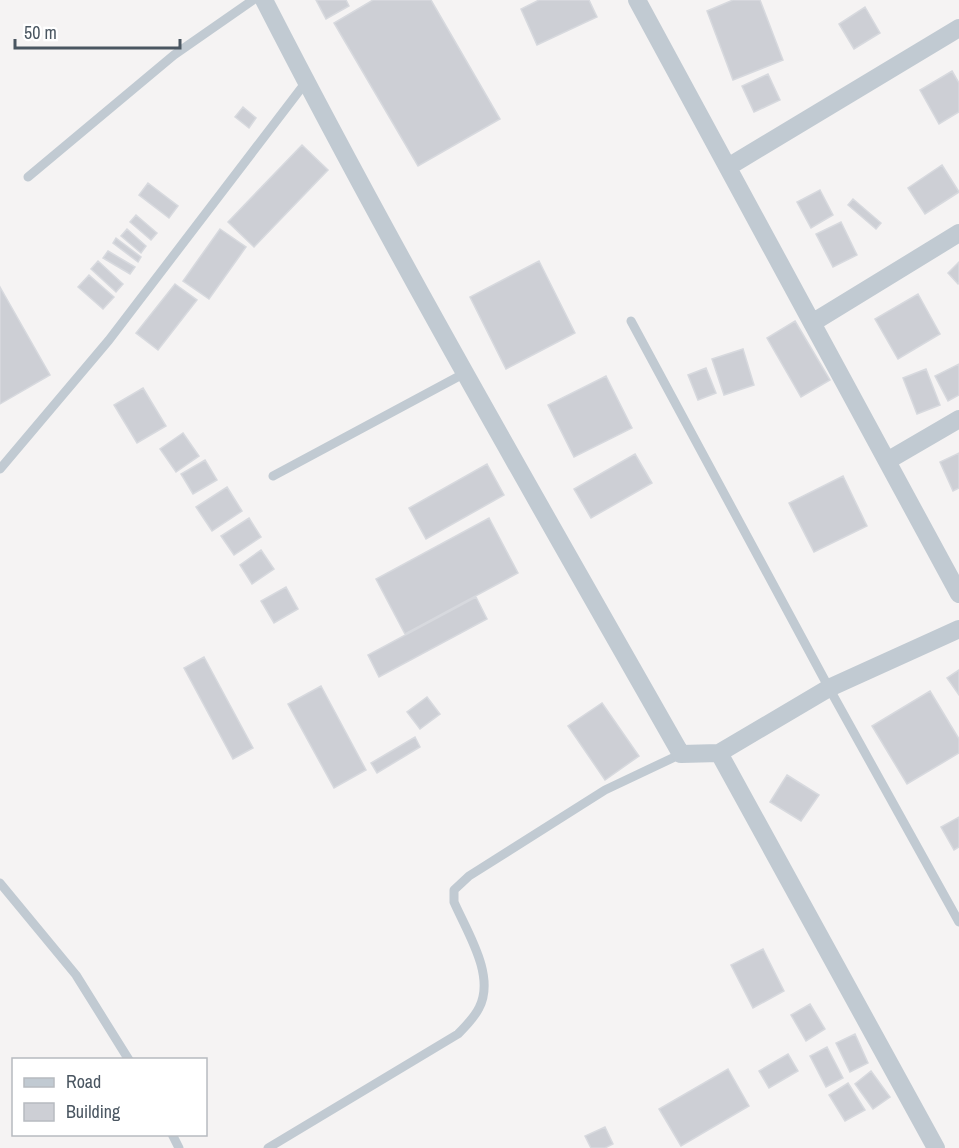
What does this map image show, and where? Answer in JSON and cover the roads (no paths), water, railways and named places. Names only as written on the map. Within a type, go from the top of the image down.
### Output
[{"type":"street","points":[[264,0],[306,82],[465,373],[681,754],[719,753],[829,688],[959,629]]},
{"type":"street","points":[[645,3],[728,167],[959,594]]},
{"type":"street","points":[[728,167],[959,28]]},
{"type":"street","points":[[812,323],[959,233]]},
{"type":"street","points":[[887,461],[959,419]]},
{"type":"street","points":[[719,753],[936,1148]]},
{"type":"lane","points":[[28,177],[174,55],[253,0]]},
{"type":"lane","points":[[0,469],[109,340],[306,82]]},
{"type":"lane","points":[[631,321],[829,688],[959,921]]},
{"type":"lane","points":[[273,476],[465,373]]},
{"type":"lane","points":[[267,1148],[458,1034],[472,1019],[480,1006],[485,989],[485,972],[454,902],[454,890],[470,876],[605,790],[681,754]]},
{"type":"lane","points":[[0,883],[76,975],[128,1058]]}]
